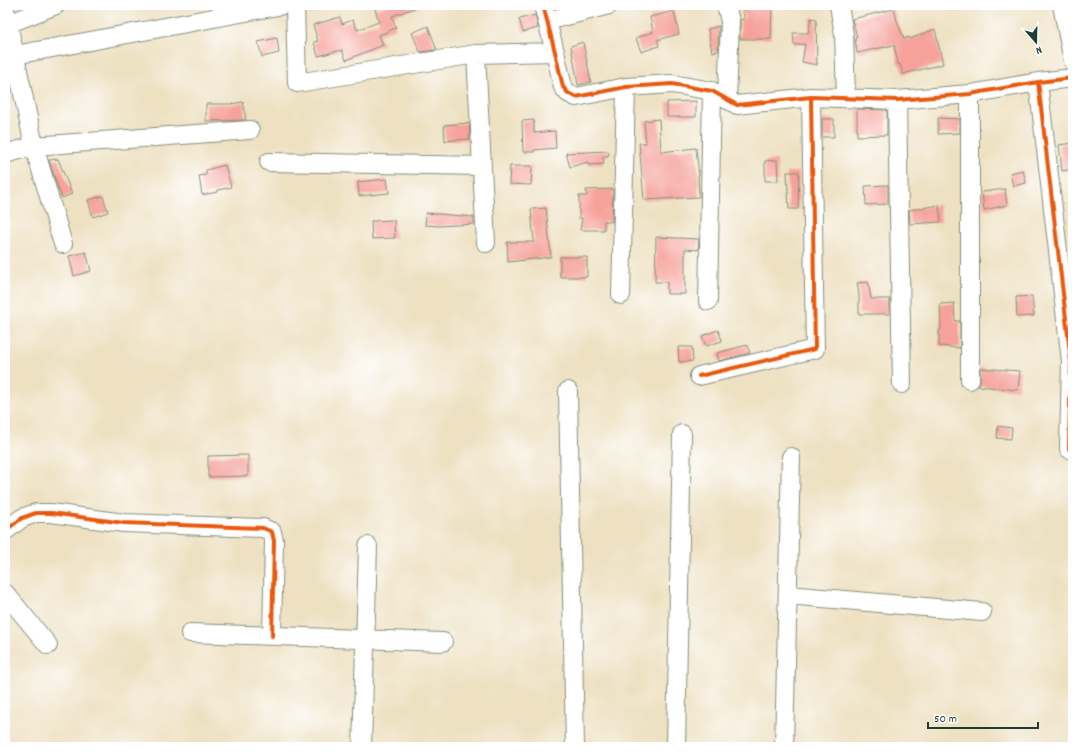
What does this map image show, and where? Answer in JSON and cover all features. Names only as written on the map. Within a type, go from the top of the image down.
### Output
[{"type":"street","points":[[56,5],[7,16],[34,146],[62,244]]},
{"type":"street","points":[[15,55],[283,5]]},
{"type":"street","points":[[295,5],[297,83],[476,54],[555,52]]},
{"type":"street","points":[[609,5],[545,13],[563,87],[568,94],[576,97],[626,87],[672,84],[712,91],[737,105],[811,97],[897,100],[970,94],[1038,82],[1073,78]]},
{"type":"street","points":[[726,5],[730,21],[727,100]]},
{"type":"street","points":[[839,5],[844,35],[846,98]]},
{"type":"street","points":[[1062,5],[1073,61]]},
{"type":"street","points":[[476,54],[486,243]]},
{"type":"street","points":[[1038,82],[1071,360],[1069,449]]},
{"type":"street","points":[[621,295],[626,87]]},
{"type":"street","points":[[708,301],[712,91]]},
{"type":"street","points":[[970,94],[970,380]]},
{"type":"street","points":[[699,376],[815,349],[811,97]]},
{"type":"street","points":[[897,100],[902,384]]},
{"type":"street","points":[[5,154],[34,146],[250,130]]},
{"type":"street","points":[[269,162],[482,166]]},
{"type":"street","points":[[568,391],[575,747]]},
{"type":"street","points":[[676,747],[682,434]]},
{"type":"street","points":[[784,747],[791,457]]},
{"type":"street","points":[[5,531],[22,518],[36,513],[51,513],[124,522],[263,528],[272,532],[274,541],[272,636]]},
{"type":"street","points":[[362,747],[368,546]]},
{"type":"street","points":[[5,593],[48,645]]},
{"type":"street","points":[[788,595],[982,612]]},
{"type":"street","points":[[190,633],[443,642]]},
{"type":"building","points":[[389,5],[418,5],[418,7],[392,16],[396,28],[379,35],[383,45],[346,60],[342,50],[318,56],[314,42],[318,41],[313,25],[340,17],[342,24],[353,20],[357,30],[379,22],[375,9]]},
{"type":"building","points":[[760,5],[772,5],[771,39],[740,39],[740,20],[745,18],[742,10]]},
{"type":"building","points":[[894,9],[904,39],[909,37],[910,39],[935,29],[943,64],[903,74],[900,64],[898,64],[894,45],[857,53],[855,38],[857,37],[852,19]]},
{"type":"building","points":[[674,11],[679,34],[657,40],[659,46],[641,52],[636,38],[653,32],[650,17]]},
{"type":"building","points":[[535,15],[538,28],[523,32],[519,19]]},
{"type":"building","points":[[811,18],[816,19],[817,65],[802,62],[805,44],[794,45],[793,33],[808,33]]},
{"type":"building","points":[[428,26],[437,50],[420,52],[412,33]]},
{"type":"building","points":[[719,26],[718,51],[712,52],[708,29]]},
{"type":"building","points":[[277,38],[279,53],[262,57],[258,42]]},
{"type":"building","points":[[583,42],[591,82],[578,85],[571,46]]},
{"type":"building","points":[[696,101],[696,117],[667,117],[667,102]]},
{"type":"building","points":[[243,102],[246,120],[206,121],[206,104],[231,104]]},
{"type":"building","points":[[857,109],[887,110],[887,135],[857,136]]},
{"type":"building","points":[[938,118],[960,119],[960,133],[938,134]]},
{"type":"building","points":[[659,119],[661,152],[696,148],[699,176],[699,197],[644,200],[639,143],[646,143],[644,121]]},
{"type":"building","points":[[822,119],[834,119],[834,137],[822,137]]},
{"type":"building","points":[[534,120],[534,133],[555,131],[556,148],[534,150],[534,152],[523,152],[522,121]]},
{"type":"building","points":[[469,123],[470,139],[445,141],[444,125]]},
{"type":"building","points":[[1073,143],[1073,169],[1062,171],[1059,145]]},
{"type":"building","points":[[608,151],[609,155],[603,157],[604,164],[588,165],[588,162],[570,167],[566,153]]},
{"type":"building","points":[[58,159],[72,194],[62,198],[49,160]]},
{"type":"building","points":[[777,160],[778,181],[765,181],[765,161]]},
{"type":"building","points":[[225,165],[231,187],[218,190],[218,192],[202,195],[199,176],[206,175],[206,170]]},
{"type":"building","points":[[510,166],[532,166],[531,185],[509,184]]},
{"type":"building","points":[[1023,170],[1026,183],[1013,186],[1010,173]]},
{"type":"building","points":[[787,172],[799,172],[798,209],[789,209]]},
{"type":"building","points":[[387,179],[389,193],[359,196],[358,182]]},
{"type":"building","points":[[888,185],[888,204],[866,205],[865,186]]},
{"type":"building","points":[[613,189],[612,222],[604,221],[604,230],[580,230],[582,218],[579,218],[579,196],[587,196],[586,190]]},
{"type":"building","points":[[1005,189],[1007,205],[984,210],[982,192]]},
{"type":"building","points":[[103,196],[108,212],[93,217],[88,200]]},
{"type":"building","points":[[939,205],[941,222],[910,224],[909,210]]},
{"type":"building","points":[[546,208],[551,257],[508,262],[507,242],[534,242],[531,209]]},
{"type":"building","points":[[426,213],[474,217],[474,224],[439,226],[425,225]]},
{"type":"building","points":[[394,220],[395,238],[372,239],[371,221]]},
{"type":"building","points":[[656,237],[699,239],[698,250],[685,249],[685,294],[667,294],[667,282],[655,282]]},
{"type":"building","points":[[86,252],[91,271],[74,276],[69,256]]},
{"type":"building","points":[[560,257],[587,257],[587,277],[560,277]]},
{"type":"building","points":[[868,282],[871,299],[890,299],[890,314],[859,314],[859,295],[857,283]]},
{"type":"building","points":[[1032,296],[1034,316],[1017,317],[1016,297]]},
{"type":"building","points":[[954,303],[955,321],[960,321],[960,348],[939,346],[939,330],[941,330],[940,304]]},
{"type":"building","points":[[718,330],[722,341],[706,346],[702,336]]},
{"type":"building","points":[[747,345],[750,353],[719,361],[717,353]]},
{"type":"building","points":[[678,347],[692,347],[693,361],[679,362]]},
{"type":"building","points":[[980,368],[1020,371],[1018,390],[979,386]]},
{"type":"building","points":[[998,426],[1012,428],[1011,439],[997,438]]},
{"type":"building","points":[[248,455],[248,476],[208,477],[208,456]]},
{"type":"cycle path","points":[[543,5],[563,87],[568,93],[576,97],[626,87],[672,84],[712,91],[737,105],[811,97],[897,100],[970,94],[1038,82],[1073,78]]},
{"type":"cycle path","points":[[1038,82],[1071,361],[1069,449]]},
{"type":"cycle path","points":[[699,376],[815,349],[811,97]]},
{"type":"cycle path","points":[[5,531],[22,518],[36,513],[51,513],[124,523],[263,528],[272,532],[274,541],[272,636]]}]
